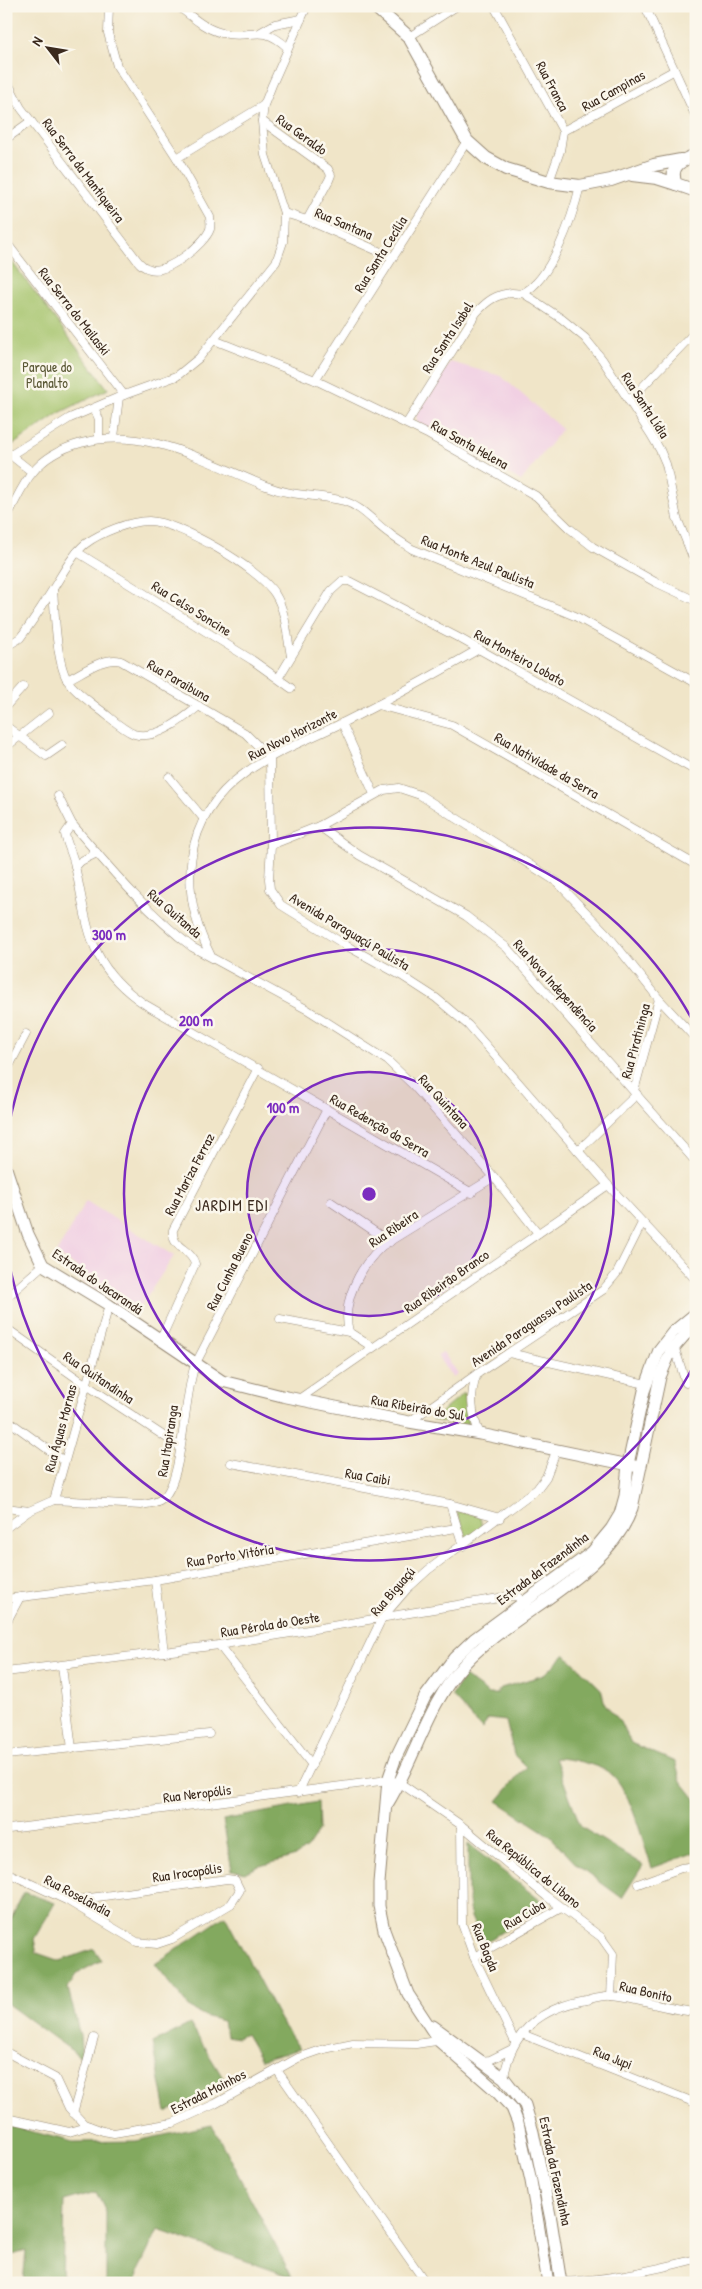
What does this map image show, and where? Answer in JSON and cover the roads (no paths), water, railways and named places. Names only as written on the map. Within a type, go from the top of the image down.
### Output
[{"type":"main road","points":[[374,6],[409,37],[467,141],[486,158],[506,168],[549,182],[580,186],[630,175],[654,165],[696,155]]},
{"type":"main road","points":[[676,184],[675,168],[681,160]]},
{"type":"main road","points":[[630,175],[657,178],[696,191]]},
{"type":"main road","name":"Estrada do Jacarandá","points":[[6,1168],[10,1197],[43,1265],[109,1305],[195,1365]]},
{"type":"main road","name":"Estrada da Fazendinha","points":[[548,2283],[531,2181],[518,2123],[512,2108],[417,2009],[401,1979],[384,1930],[379,1906],[379,1883],[388,1780],[396,1757],[425,1697],[442,1672],[474,1639],[589,1567],[616,1538],[626,1524],[632,1508],[634,1465],[646,1384],[665,1340],[696,1313]]},
{"type":"main road","name":"Estrada da Fazendinha","points":[[634,1465],[660,1377],[674,1346],[696,1326]]},
{"type":"main road","name":"Rua Ribeirão do Sul","points":[[195,1365],[214,1377],[233,1385],[409,1422],[480,1434],[634,1465]]},
{"type":"main road","name":"Estrada da Fazendinha","points":[[387,1804],[400,1783],[431,1714],[453,1678],[480,1649],[526,1606]]},
{"type":"main road","name":"Estrada da Fazendinha","points":[[444,2039],[481,2061],[504,2078],[525,2105],[530,2119],[551,2220],[561,2282]]},
{"type":"street","points":[[109,6],[108,33],[117,66],[177,158],[264,105]]},
{"type":"street","points":[[178,6],[213,30],[235,35],[261,32],[274,24],[301,19]]},
{"type":"street","points":[[6,518],[32,472],[8,455],[70,418],[121,396],[177,376],[199,358],[276,262],[283,242],[284,213],[264,155],[262,121],[264,105],[307,6]]},
{"type":"street","points":[[409,37],[457,6]]},
{"type":"street","name":"Rua Franca","points":[[494,6],[563,131],[557,162],[549,182]]},
{"type":"street","points":[[645,6],[696,117]]},
{"type":"street","points":[[261,32],[280,41],[288,48]]},
{"type":"street","name":"Rua Campinas","points":[[563,131],[675,70]]},
{"type":"street","name":"Rua Serra da Mantiqueira","points":[[6,79],[11,92],[31,121],[137,260],[150,270],[160,270],[171,266],[202,240],[211,227],[210,217],[177,158]]},
{"type":"street","points":[[6,139],[31,121]]},
{"type":"street","name":"Rua Geraldo","points":[[262,121],[328,170],[331,175],[307,220]]},
{"type":"street","name":"Rua Santa Cecília","points":[[315,380],[467,141]]},
{"type":"street","points":[[523,293],[536,282],[556,253],[573,212],[580,186]]},
{"type":"street","name":"Rua Santana","points":[[284,213],[307,220],[392,257]]},
{"type":"street","name":"Rua Serra do Mailaski","points":[[6,242],[121,396]]},
{"type":"street","name":"Rua Santa Lídia","points":[[523,293],[562,318],[585,338],[595,349],[629,401],[660,450],[666,464],[677,518],[696,565]]},
{"type":"street","name":"Rua Santa Isabel","points":[[407,423],[476,312],[484,303],[503,294],[523,293]]},
{"type":"street","points":[[629,401],[696,332]]},
{"type":"street","name":"Rua Santa Helena","points":[[214,340],[315,380],[407,423],[536,496],[575,533],[593,547],[670,590],[696,601]]},
{"type":"street","points":[[114,437],[121,396]]},
{"type":"street","points":[[94,408],[99,420],[99,438]]},
{"type":"street","name":"Rua Monte Azul Paulista","points":[[32,472],[54,454],[69,446],[99,438],[114,437],[160,444],[210,461],[279,492],[332,499],[354,505],[412,549],[575,616],[696,684]]},
{"type":"street","points":[[6,640],[12,642],[20,638],[77,552],[89,541],[113,530],[133,524],[147,521],[162,523],[177,528],[247,568],[270,586],[281,605],[291,656],[279,677]]},
{"type":"street","name":"Rua Celso Soncine","points":[[77,552],[279,677],[291,688]]},
{"type":"street","name":"Rua Monteiro Lobato","points":[[291,656],[331,591],[342,581],[350,581],[479,649],[696,771]]},
{"type":"street","points":[[53,590],[59,649],[67,680],[76,690],[117,723],[136,734],[149,735],[184,718],[199,706]]},
{"type":"street","name":"Rua Novo Horizonte","points":[[211,956],[196,919],[190,869],[191,851],[203,818],[243,774],[270,758],[378,705],[479,649]]},
{"type":"street","name":"Rua Paraibuna","points":[[67,680],[104,662],[115,659],[245,733],[270,758]]},
{"type":"street","points":[[6,706],[23,688]]},
{"type":"street","name":"Rua Natividade da Serra","points":[[378,705],[452,725],[696,865]]},
{"type":"street","points":[[6,747],[49,713]]},
{"type":"street","points":[[342,723],[374,794]]},
{"type":"street","points":[[6,726],[46,756],[62,745]]},
{"type":"street","name":"Avenida Paraguaçú Paulista","points":[[270,758],[270,889],[281,904],[347,946],[402,976],[445,1005],[474,1032],[642,1223],[696,1280]]},
{"type":"street","points":[[169,777],[203,818]]},
{"type":"street","points":[[271,845],[319,826],[374,794],[391,788],[400,788],[420,795],[557,882],[607,934],[659,999],[696,1039]]},
{"type":"street","points":[[58,796],[72,824]]},
{"type":"street","name":"Rua Quitanda","points":[[72,824],[144,905],[164,924],[192,946],[308,1010]]},
{"type":"street","name":"Rua Redenção da Serra","points":[[72,824],[65,834],[75,867],[89,932],[106,970],[121,987],[146,1005],[472,1192]]},
{"type":"street","name":"Rua Nova Independência","points":[[319,826],[359,855],[466,916],[506,947],[696,1162]]},
{"type":"street","points":[[75,867],[81,861],[97,853]]},
{"type":"street","name":"Rua Piratininga","points":[[636,1093],[659,999]]},
{"type":"street","name":"Rua Quintana","points":[[308,1010],[378,1053],[399,1070],[494,1177],[538,1233]]},
{"type":"street","points":[[6,1072],[26,1034]]},
{"type":"street","name":"Rua Mariza Ferraz","points":[[160,1341],[195,1264],[192,1256],[175,1243],[172,1237],[173,1230],[258,1068]]},
{"type":"street","points":[[578,1151],[636,1093]]},
{"type":"street","name":"Rua Cunha Bueno","points":[[195,1365],[327,1109]]},
{"type":"street","name":"Rua Ribeira","points":[[349,1332],[346,1318],[354,1287],[371,1257],[382,1246],[494,1177]]},
{"type":"street","name":"Rua Ribeirão Branco","points":[[299,1400],[372,1347],[608,1185]]},
{"type":"street","points":[[330,1202],[390,1242]]},
{"type":"street","name":"Avenida Paraguassu Paulista","points":[[409,1422],[602,1290],[617,1273],[642,1223]]},
{"type":"street","points":[[6,1298],[43,1265]]},
{"type":"street","name":"Rua Águas Mornas","points":[[54,1500],[85,1384],[109,1305]]},
{"type":"street","points":[[280,1319],[349,1332],[372,1347]]},
{"type":"street","name":"Rua Quitandinha","points":[[6,1328],[85,1384],[179,1446]]},
{"type":"street","points":[[674,1346],[686,1383]]},
{"type":"street","points":[[509,1353],[646,1384]]},
{"type":"street","name":"Rua Itapiranga","points":[[54,1500],[124,1505],[154,1503],[162,1498],[174,1483],[178,1467],[179,1446],[187,1393],[195,1365]]},
{"type":"street","points":[[477,1374],[472,1386],[471,1400],[480,1434]]},
{"type":"street","points":[[6,1419],[64,1461]]},
{"type":"street","name":"Rua Biguaçú","points":[[298,1793],[382,1618],[407,1589],[428,1570],[538,1489],[546,1477],[556,1449]]},
{"type":"street","name":"Rua Caibi","points":[[231,1463],[450,1504],[500,1518]]},
{"type":"street","points":[[6,1528],[28,1511],[54,1500]]},
{"type":"street","points":[[450,1504],[463,1546]]},
{"type":"street","points":[[6,1508],[28,1511]]},
{"type":"street","name":"Rua Porto Vitória","points":[[6,1599],[155,1580],[456,1528]]},
{"type":"street","points":[[155,1580],[164,1652]]},
{"type":"street","name":"Rua Pérola do Oeste","points":[[6,1672],[219,1645],[511,1596],[517,1596],[526,1606]]},
{"type":"street","points":[[6,1623],[20,1598]]},
{"type":"street","points":[[219,1645],[312,1765]]},
{"type":"street","points":[[62,1666],[72,1749]]},
{"type":"street","points":[[6,1755],[209,1734]]},
{"type":"street","points":[[388,1780],[400,1783]]},
{"type":"street","name":"Rua Neropólis","points":[[8,1829],[388,1780]]},
{"type":"street","name":"Rua República do Libano","points":[[400,1783],[461,1825],[561,1908],[591,1929],[610,1947],[613,1954],[611,1996]]},
{"type":"street","name":"Rua Bagda","points":[[461,1825],[462,1924],[474,1957],[515,2042]]},
{"type":"street","points":[[638,1884],[681,1868],[696,1866]]},
{"type":"street","name":"Rua Roselândia","points":[[6,1872],[68,1902],[136,1942]]},
{"type":"street","name":"Rua Irocopólis","points":[[68,1902],[227,1879],[235,1880],[239,1884],[240,1890],[231,1904],[172,1939],[157,1944],[136,1942]]},
{"type":"street","name":"Rua Cuba","points":[[474,1957],[561,1908]]},
{"type":"street","name":"Rua Bonito","points":[[510,2050],[522,2034],[550,2011],[567,2003],[611,1996],[673,2010],[696,2012]]},
{"type":"street","name":"Rua Jupi","points":[[522,2034],[696,2102]]},
{"type":"street","points":[[73,2113],[94,2038]]},
{"type":"street","name":"Estrada Moinhos","points":[[6,2052],[55,2078],[73,2113],[89,2126],[114,2133],[173,2123],[215,2104],[298,2058],[324,2049],[353,2043],[416,2044],[444,2039]]},
{"type":"street","points":[[481,2061],[490,2060],[510,2050]]},
{"type":"street","points":[[504,2078],[510,2050]]},
{"type":"street","points":[[277,2070],[426,2283]]},
{"type":"street","points":[[6,2118],[69,2132],[89,2126]]},
{"type":"street","points":[[561,2282],[585,2281],[645,2273],[696,2259]]},
{"type":"street","points":[[644,2283],[645,2273]]},
{"type":"district","name":"JARDIM EDI","points":[[232,1205]]},
{"type":"park label","name":"Parque do Planalto","points":[[47,374]]}]
